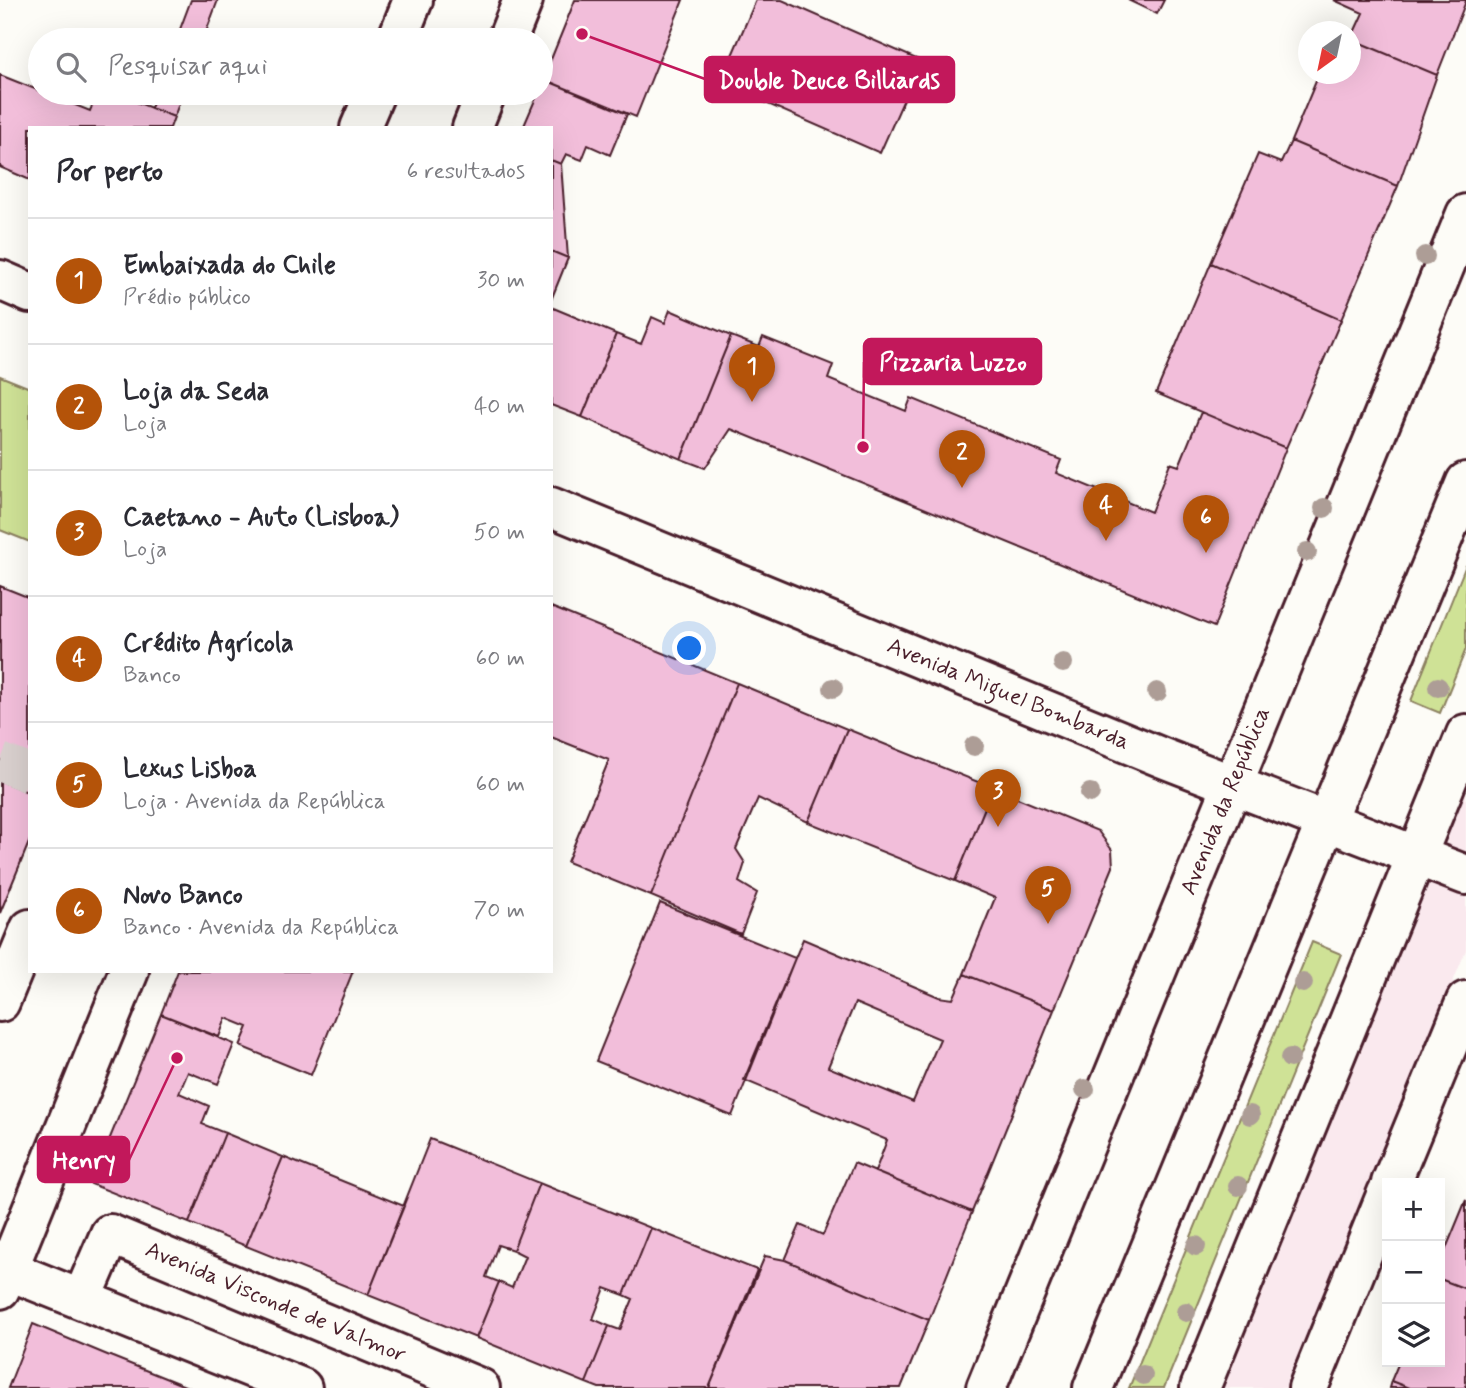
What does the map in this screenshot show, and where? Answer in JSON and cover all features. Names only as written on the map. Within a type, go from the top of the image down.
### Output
[{"type":"street","points":[[402,28],[413,0]]},
{"type":"street","points":[[511,28],[523,0]]},
{"type":"street","points":[[361,126],[370,105]]},
{"type":"street","points":[[473,126],[481,105]]},
{"type":"street","name":"Avenida da República","points":[[986,1388],[1466,214]]},
{"type":"street","points":[[0,280],[28,292]]},
{"type":"street","points":[[1093,1388],[1466,482]]},
{"type":"street","name":"Avenida Miguel Bombarda","points":[[553,508],[1232,784],[1466,875]]},
{"type":"street","points":[[1200,1388],[1381,950],[1416,855],[1466,734]]},
{"type":"street","points":[[0,1002],[28,934]]},
{"type":"street","points":[[128,973],[3,1275],[82,1299],[302,1388]]},
{"type":"street","points":[[1393,1178],[1466,1001]]},
{"type":"street","points":[[1308,1388],[1382,1205]]},
{"type":"street","name":"Avenida Visconde de Valmor","points":[[82,1299],[110,1234],[480,1388]]},
{"type":"shaded area","points":[[1466,792],[1466,950],[1287,1388],[1222,1388]]},
{"type":"green space","points":[[0,376],[28,387],[28,541],[0,530]]},
{"type":"green space","points":[[1466,565],[1466,649],[1440,713],[1411,701]]},
{"type":"green space","points":[[1312,942],[1341,954],[1164,1388],[1129,1388]]},
{"type":"building","points":[[191,0],[218,0],[208,28],[180,28]]},
{"type":"building","points":[[575,0],[683,0],[636,117],[553,83],[553,54]]},
{"type":"building","points":[[756,0],[782,0],[921,61],[880,153],[720,83]]},
{"type":"building","points":[[1128,0],[1164,0],[1157,14]]},
{"type":"building","points":[[1334,0],[1466,0],[1437,75],[1361,43],[1359,21],[1363,13]]},
{"type":"building","points":[[1361,43],[1437,75],[1398,186],[1291,141],[1315,84],[1361,84]]},
{"type":"building","points":[[0,75],[28,86],[28,105],[75,105],[90,111],[92,105],[144,105],[174,117],[171,126],[28,126],[28,179],[0,167]]},
{"type":"building","points":[[553,83],[627,114],[610,155],[588,145],[582,160],[566,154],[561,164],[553,161],[553,126],[524,126],[533,105],[553,105]]},
{"type":"building","points":[[152,105],[178,105],[174,117],[151,108]]},
{"type":"building","points":[[1291,141],[1398,186],[1341,320],[1211,263],[1258,154],[1281,163]]},
{"type":"building","points":[[553,161],[561,164],[568,258],[553,252]]},
{"type":"building","points":[[553,252],[568,258],[553,295]]},
{"type":"building","points":[[1211,263],[1341,320],[1286,448],[1156,393]]},
{"type":"building","points":[[553,308],[616,334],[582,417],[553,406]]},
{"type":"building","points":[[670,310],[731,336],[681,459],[582,417],[616,334],[641,344],[652,317],[665,323]]},
{"type":"building","points":[[731,336],[759,347],[763,337],[833,365],[828,379],[906,411],[911,398],[1061,460],[1056,473],[1151,512],[1170,463],[1179,466],[1201,412],[1286,448],[1214,627],[731,429],[705,468],[681,459]]},
{"type":"building","points":[[0,586],[28,597],[28,792],[0,781]]},
{"type":"building","points":[[553,608],[737,683],[651,896],[567,862],[609,760],[553,738]]},
{"type":"building","points":[[737,683],[847,729],[808,822],[758,798],[736,849],[745,863],[739,882],[757,893],[741,934],[651,896]]},
{"type":"building","points":[[847,729],[993,788],[955,881],[808,822]]},
{"type":"building","points":[[0,781],[28,792],[28,845],[0,913]]},
{"type":"building","points":[[993,788],[1098,831],[1112,850],[1113,867],[1054,1010],[964,974],[995,898],[955,881]]},
{"type":"building","points":[[660,903],[795,958],[732,1116],[596,1061]]},
{"type":"building","points":[[803,939],[939,997],[953,999],[964,974],[1054,1010],[972,1212],[875,1172],[887,1140],[744,1080]],"holes":[[[855,1003],[940,1039],[913,1102],[828,1067]]]},
{"type":"building","points":[[177,973],[352,973],[311,1075],[240,1046],[248,1027],[226,1018],[219,1037],[161,1014]]},
{"type":"building","points":[[161,1014],[234,1044],[218,1084],[188,1072],[179,1093],[209,1106],[202,1124],[225,1133],[189,1223],[91,1184]]},
{"type":"building","points":[[225,1133],[283,1157],[246,1246],[189,1223]]},
{"type":"building","points":[[430,1139],[539,1183],[513,1250],[498,1245],[486,1277],[499,1282],[476,1338],[368,1295]]},
{"type":"building","points":[[283,1157],[404,1206],[368,1295],[246,1246]]},
{"type":"building","points":[[854,1163],[972,1212],[929,1320],[785,1260],[800,1225],[823,1235]]},
{"type":"building","points":[[539,1183],[651,1228],[624,1295],[605,1288],[593,1319],[609,1326],[586,1383],[476,1338],[499,1282],[512,1288],[525,1256],[513,1250]]},
{"type":"building","points":[[1466,1200],[1466,1289],[1445,1281],[1445,1251]]},
{"type":"building","points":[[651,1228],[757,1270],[709,1388],[599,1388],[586,1383],[609,1326],[620,1330],[633,1299],[624,1295]]},
{"type":"building","points":[[765,1256],[785,1260],[929,1320],[901,1388],[709,1388]]},
{"type":"building","points":[[1445,1281],[1466,1289],[1466,1388],[1409,1388],[1391,1381],[1397,1367],[1445,1367]]},
{"type":"building","points":[[33,1324],[105,1354],[190,1388],[8,1388]]},
{"type":"building","points":[[1391,1381],[1409,1388],[1389,1388]]},
{"type":"tunnel","points":[[0,762],[28,773]]},
{"type":"place","name":"Double Deuce Billiards","points":[[582,34]]},
{"type":"place","name":"Embaixada do Chile","points":[[752,402]]},
{"type":"place","name":"Pizzaria Luzzo","points":[[863,447]]},
{"type":"place","name":"Loja da Seda","points":[[962,488]]},
{"type":"place","name":"Crédito Agrícola","points":[[1106,541]]},
{"type":"place","name":"Novo Banco","points":[[1206,553]]},
{"type":"place","name":"Caetano - Auto (Lisboa)","points":[[998,827]]},
{"type":"place","name":"Lexus Lisboa","points":[[1048,924]]},
{"type":"place","name":"Henry","points":[[177,1058]]}]
